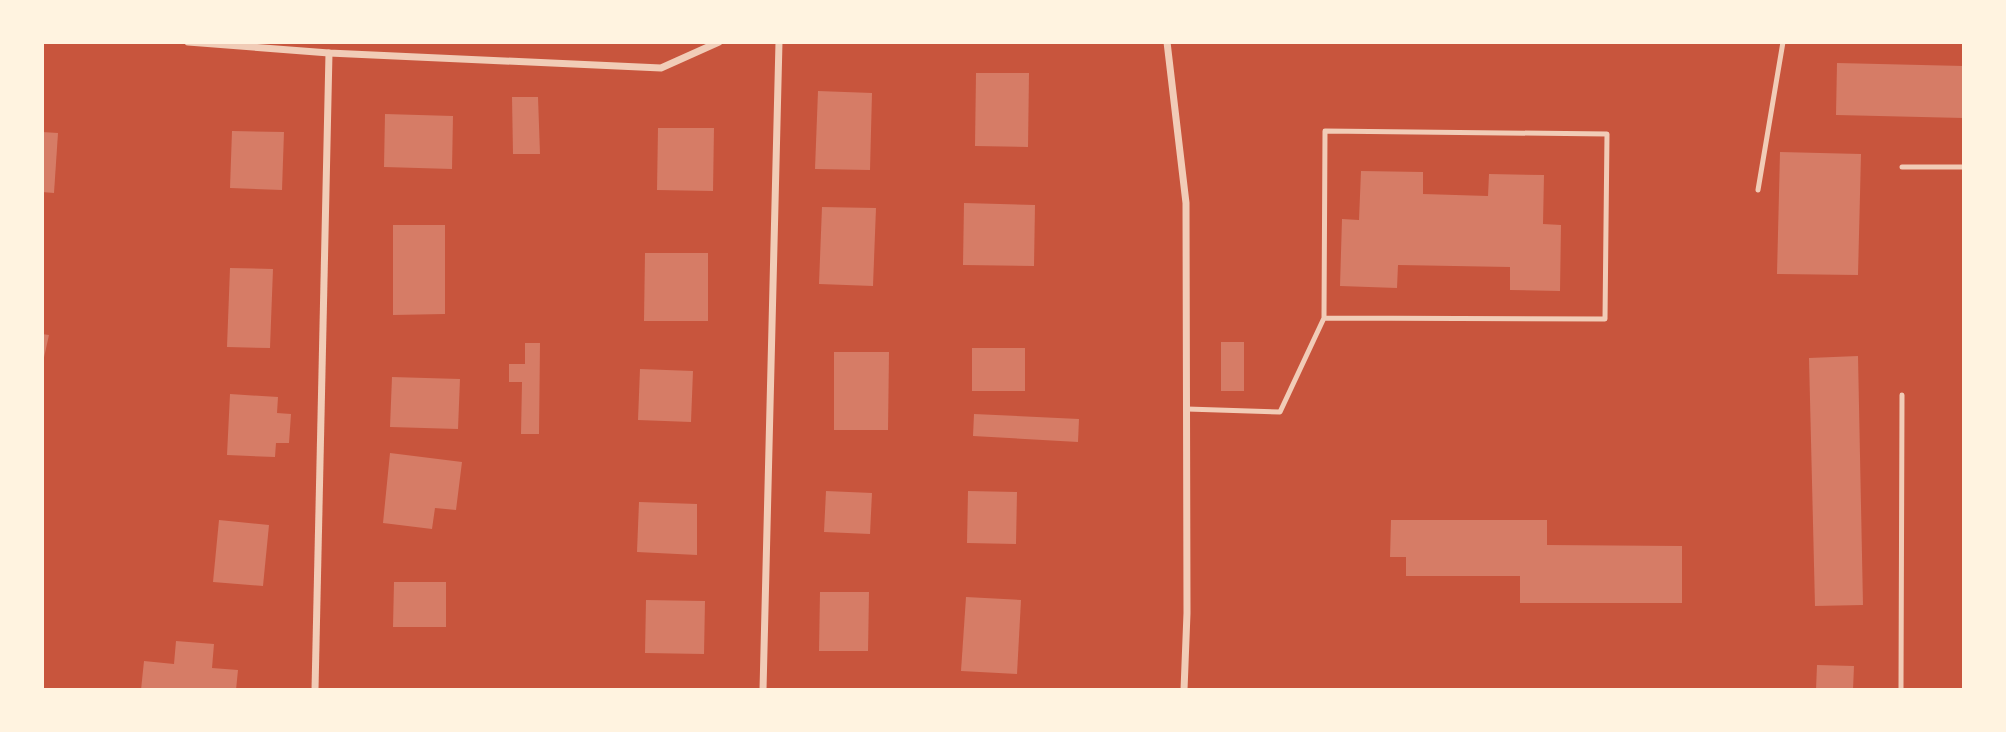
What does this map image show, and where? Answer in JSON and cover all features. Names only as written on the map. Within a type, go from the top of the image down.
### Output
[{"type":"street","points":[[188,42],[329,53],[661,68],[719,42]]},
{"type":"street","points":[[763,690],[779,42]]},
{"type":"street","points":[[1167,42],[1186,203],[1187,613],[1184,690]]},
{"type":"street","points":[[315,690],[329,53]]},
{"type":"lane","points":[[1758,190],[1783,42]]},
{"type":"lane","points":[[1187,410],[1280,412],[1324,318],[1325,131],[1607,134],[1605,320],[1324,318]]},
{"type":"lane","points":[[1902,167],[1964,167]]},
{"type":"lane","points":[[1900,690],[1902,395]]},
{"type":"building","points":[[1837,63],[1964,66],[1964,118],[1836,115]]},
{"type":"building","points":[[976,73],[1029,73],[1028,147],[975,146]]},
{"type":"building","points":[[818,91],[872,93],[870,170],[815,169]]},
{"type":"building","points":[[512,97],[538,97],[540,154],[513,154]]},
{"type":"building","points":[[385,114],[453,116],[452,169],[384,167]]},
{"type":"building","points":[[658,128],[714,128],[713,191],[657,190]]},
{"type":"building","points":[[232,131],[284,132],[282,190],[230,188]]},
{"type":"building","points":[[42,132],[58,133],[54,193],[42,192]]},
{"type":"building","points":[[1780,152],[1861,154],[1858,275],[1777,274]]},
{"type":"building","points":[[1361,171],[1423,172],[1423,194],[1488,196],[1489,174],[1544,175],[1543,224],[1561,225],[1560,291],[1510,290],[1510,267],[1398,265],[1397,288],[1340,286],[1342,219],[1359,220]]},
{"type":"building","points":[[964,203],[1035,205],[1034,266],[963,265]]},
{"type":"building","points":[[822,207],[876,208],[873,286],[819,284]]},
{"type":"building","points":[[393,225],[445,225],[445,314],[393,315]]},
{"type":"building","points":[[645,253],[708,253],[708,321],[644,321]]},
{"type":"building","points":[[230,268],[273,269],[270,348],[227,347]]},
{"type":"building","points":[[42,334],[49,335],[43,362],[42,362]]},
{"type":"building","points":[[1221,342],[1244,342],[1244,391],[1221,391]]},
{"type":"building","points":[[525,343],[540,343],[539,434],[521,434],[522,382],[509,382],[509,364],[525,364]]},
{"type":"building","points":[[972,348],[1025,348],[1025,391],[972,391]]},
{"type":"building","points":[[834,352],[889,352],[888,430],[834,430]]},
{"type":"building","points":[[1858,356],[1863,605],[1815,606],[1809,358]]},
{"type":"building","points":[[640,369],[693,371],[691,422],[638,420]]},
{"type":"building","points":[[392,377],[460,379],[458,429],[390,427]]},
{"type":"building","points":[[230,394],[278,397],[277,413],[291,414],[289,443],[276,443],[275,457],[227,455]]},
{"type":"building","points":[[974,414],[1079,419],[1078,442],[973,436]]},
{"type":"building","points":[[390,453],[462,462],[456,510],[435,508],[432,529],[383,523]]},
{"type":"building","points":[[826,491],[872,493],[870,534],[824,532]]},
{"type":"building","points":[[968,491],[1017,492],[1016,544],[967,543]]},
{"type":"building","points":[[639,502],[697,504],[697,555],[637,552]]},
{"type":"building","points":[[219,520],[269,525],[263,586],[213,582]]},
{"type":"building","points":[[1391,520],[1547,520],[1547,545],[1682,546],[1682,603],[1520,603],[1520,576],[1406,576],[1406,557],[1390,557]]},
{"type":"building","points":[[394,582],[446,582],[446,627],[393,627]]},
{"type":"building","points":[[820,592],[869,592],[868,651],[819,651]]},
{"type":"building","points":[[966,597],[1021,600],[1017,674],[961,671]]},
{"type":"building","points":[[646,600],[705,601],[704,654],[645,653]]},
{"type":"building","points":[[176,641],[214,644],[212,668],[238,670],[236,690],[141,690],[144,661],[174,664]]},
{"type":"building","points":[[1817,665],[1854,666],[1853,690],[1816,690]]}]
